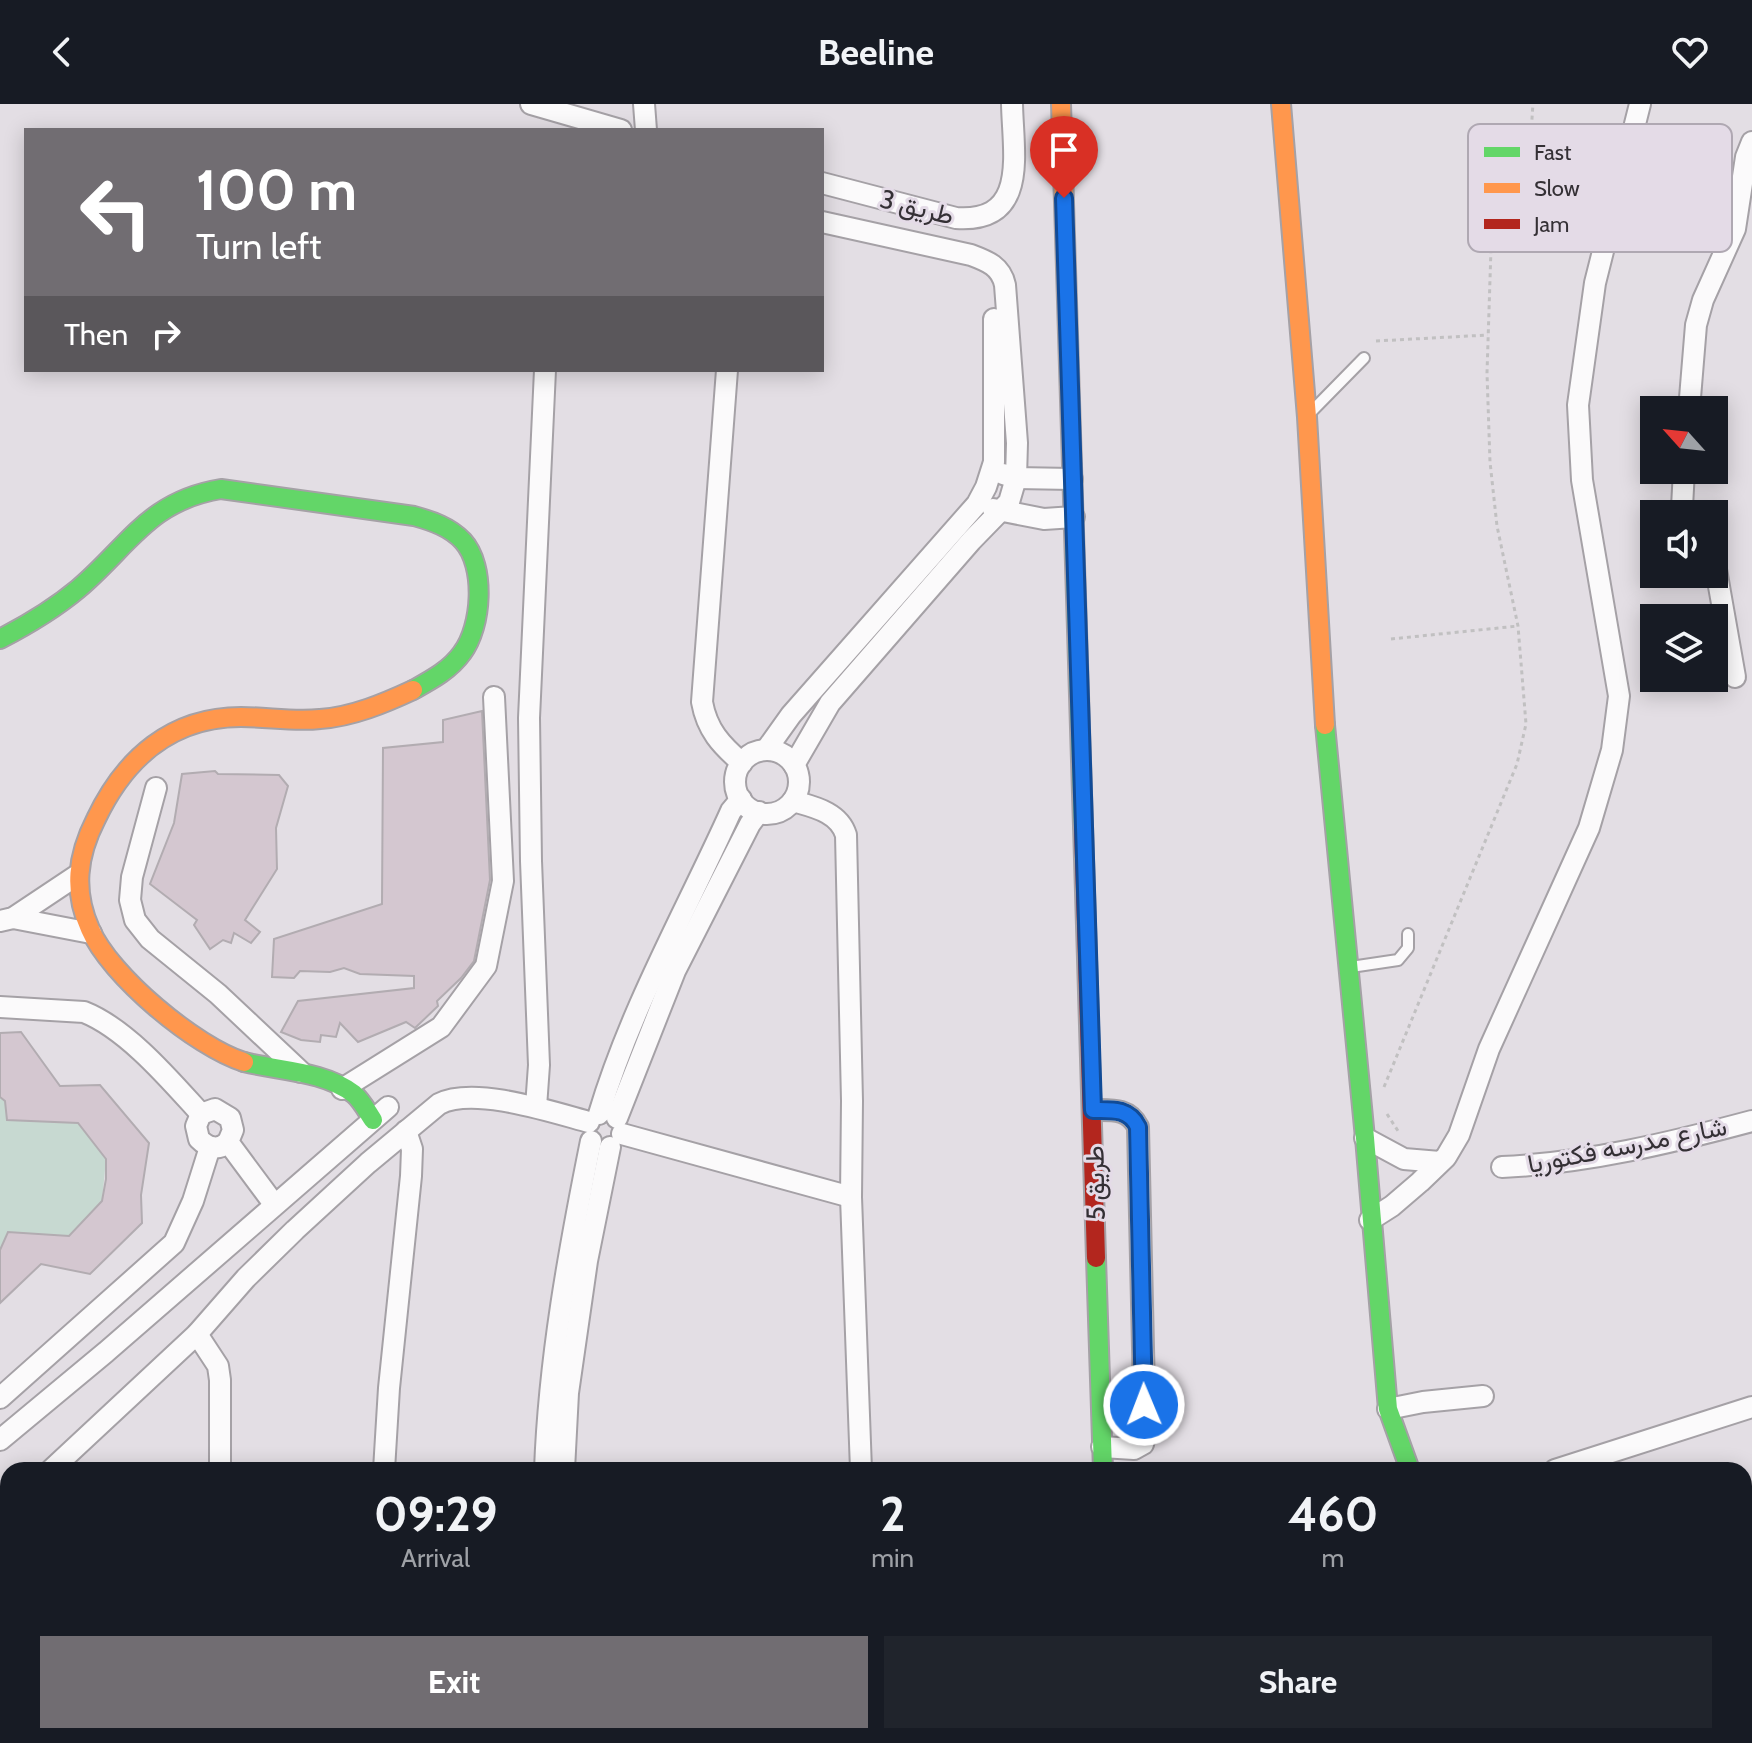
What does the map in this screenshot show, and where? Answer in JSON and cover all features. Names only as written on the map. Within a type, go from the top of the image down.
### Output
[{"type":"street","points":[[531,104],[614,128]]},
{"type":"street","points":[[644,104],[646,128]]},
{"type":"street","name":"طريق 3","points":[[824,184],[956,218],[975,220],[993,213],[1006,200],[1013,182],[1012,104]]},
{"type":"street","name":"طريق 5","points":[[1061,104],[1103,1462]]},
{"type":"street","points":[[1281,104],[1307,417],[1324,719],[1365,1138],[1370,1220],[1388,1409],[1407,1462]]},
{"type":"street","points":[[1635,124],[1640,104]]},
{"type":"street","points":[[1732,236],[1746,157],[1752,142]]},
{"type":"street","points":[[794,765],[830,703],[971,541],[1001,512],[1009,502],[1016,478],[1016,428],[1003,276],[991,263],[971,255],[824,222]]},
{"type":"street","points":[[1370,1220],[1392,1206],[1440,1162],[1459,1135],[1489,1049],[1589,828],[1612,750],[1619,696],[1582,480],[1578,405],[1595,283],[1603,252]]},
{"type":"street","points":[[1690,396],[1696,325],[1703,300],[1725,252]]},
{"type":"street","points":[[766,750],[791,715],[977,504],[994,462],[995,337],[991,263]]},
{"type":"street","points":[[536,1107],[539,1065],[529,718],[545,372]]},
{"type":"street","points":[[727,372],[702,702],[705,717],[718,742],[742,763]]},
{"type":"street","points":[[991,470],[1016,478],[1072,479]]},
{"type":"street","points":[[0,639],[45,613],[77,589],[109,561],[153,514],[181,497],[203,490],[232,490],[420,518],[441,525],[460,536],[473,554],[479,585],[474,633],[452,667],[413,691],[342,717],[310,720],[258,716],[218,718],[175,731],[131,764],[113,788],[84,848],[76,876],[91,933],[106,958],[204,1043],[223,1055],[277,1070],[301,1072],[342,1089],[380,1113],[106,1352],[0,1440]]},
{"type":"street","points":[[977,504],[1001,512],[1044,519],[1074,517]]},
{"type":"street","points":[[1719,588],[1735,677]]},
{"type":"street","points":[[342,1089],[441,1027],[486,966],[503,881],[494,697]]},
{"type":"street","points":[[766,750],[782,753],[794,765],[799,777],[793,801],[784,809],[772,813],[748,808],[741,799],[735,781],[748,756],[766,750]]},
{"type":"street","points":[[156,788],[134,862],[130,900],[135,920],[150,939],[218,994],[301,1072]]},
{"type":"street","points":[[605,1129],[611,1075],[655,966],[731,811],[741,799]]},
{"type":"street","points":[[793,801],[829,814],[844,827],[846,835],[851,1197],[861,1462]]},
{"type":"street","points":[[563,1462],[559,1392],[566,1264],[605,1129],[675,971],[759,812]]},
{"type":"street","points":[[6,920],[76,876]]},
{"type":"street","points":[[6,920],[91,933]]},
{"type":"street","points":[[0,1007],[84,1012],[93,1016],[128,1040],[201,1114]]},
{"type":"street","points":[[64,1462],[197,1334],[246,1278],[295,1230],[430,1110],[451,1098],[467,1097],[536,1107],[851,1197]]},
{"type":"street","points":[[0,1398],[174,1243],[219,1144],[233,1130],[227,1114],[215,1109],[201,1114]]},
{"type":"street","points":[[1093,1110],[1123,1112],[1134,1118],[1138,1127],[1145,1436],[1143,1444],[1134,1449],[1102,1447]]},
{"type":"street","points":[[201,1114],[196,1130],[199,1139],[219,1144],[274,1204]]},
{"type":"street","name":"شارع مدرسه فكتوريا","points":[[1502,1167],[1548,1165],[1638,1149],[1752,1121]]},
{"type":"street","points":[[384,1462],[411,1176],[412,1149],[406,1131]]},
{"type":"street","points":[[1365,1138],[1404,1159],[1440,1162]]},
{"type":"street","points":[[197,1334],[218,1366],[220,1462]]},
{"type":"street","points":[[546,1462],[559,1392]]},
{"type":"street","points":[[1388,1409],[1483,1396]]},
{"type":"street","points":[[1580,1462],[1752,1407]]},
{"type":"lane","points":[[1307,417],[1364,358]]},
{"type":"lane","points":[[1349,967],[1398,960],[1408,948],[1408,934]]},
{"type":"path","points":[[1530,124],[1533,104]]},
{"type":"path","points":[[1384,1089],[1521,753],[1526,724],[1518,626],[1497,526],[1490,462],[1488,335],[1491,252]]},
{"type":"path","points":[[1376,341],[1488,335]]},
{"type":"path","points":[[1391,639],[1518,626]]},
{"type":"path","points":[[1384,1102],[1387,1115],[1402,1136]]},
{"type":"shaded area","points":[[0,1097],[5,1101],[7,1120],[78,1123],[106,1159],[102,1201],[69,1236],[8,1232],[0,1250]]},
{"type":"building","points":[[482,711],[490,880],[474,961],[437,1001],[438,1006],[415,1028],[406,1022],[358,1042],[340,1023],[336,1037],[321,1035],[320,1042],[301,1040],[281,1032],[298,1001],[414,988],[414,976],[360,974],[344,968],[330,972],[300,971],[294,978],[272,977],[274,939],[382,904],[383,748],[443,742],[443,720]]},
{"type":"building","points":[[215,771],[218,774],[279,775],[288,786],[276,828],[277,869],[245,920],[260,932],[251,943],[234,933],[231,943],[223,940],[210,949],[194,925],[197,920],[150,884],[174,823],[182,774]]},
{"type":"building","points":[[21,1032],[60,1086],[100,1085],[149,1143],[141,1195],[142,1223],[90,1274],[41,1264],[0,1303],[0,1250],[8,1232],[69,1236],[102,1201],[106,1179],[106,1159],[78,1123],[7,1120],[5,1101],[0,1097],[0,1033]]},
{"type":"traffic: fast","points":[[1072,466],[1083,826]]},
{"type":"traffic: fast","points":[[0,639],[69,596],[157,515],[196,495],[221,489],[414,516],[447,528],[463,541],[475,565],[478,581],[474,628],[469,642],[452,665],[413,690]]},
{"type":"traffic: fast","points":[[1325,725],[1388,1409],[1407,1462]]},
{"type":"traffic: fast","points":[[244,1062],[301,1073],[342,1086],[354,1094],[373,1120]]},
{"type":"traffic: fast","points":[[1096,1258],[1103,1462]]},
{"type":"traffic: slow","points":[[1061,104],[1072,466]]},
{"type":"traffic: slow","points":[[1281,104],[1307,417],[1325,725]]},
{"type":"traffic: slow","points":[[244,1062],[202,1042],[156,1008],[100,948],[85,915],[79,887],[81,860],[90,833],[121,777],[136,760],[172,733],[216,719],[332,718],[368,709],[413,690]]},
{"type":"traffic: jam","points":[[1083,826],[1096,1258]]},
{"type":"route","points":[[1064,198],[1093,1110],[1123,1112],[1134,1118],[1138,1127],[1144,1405]]}]
